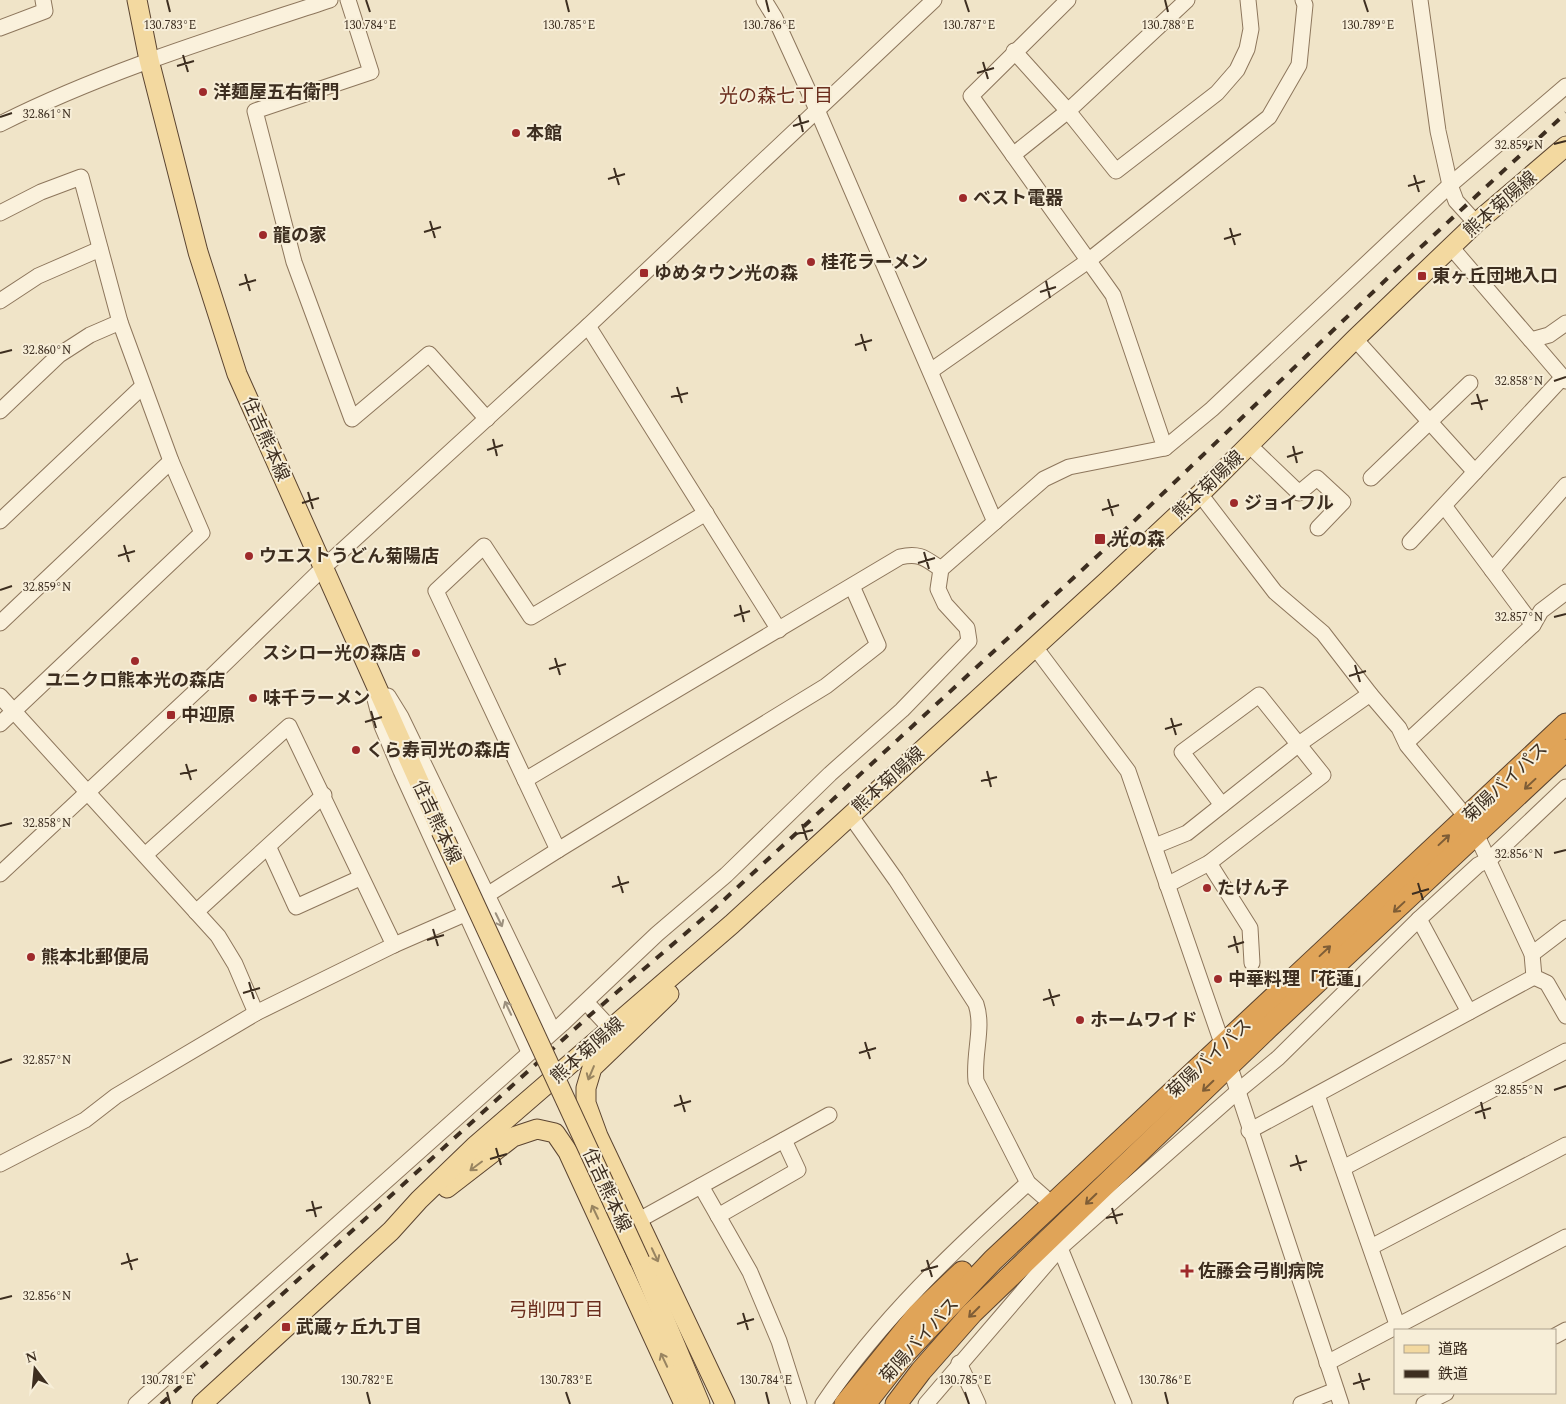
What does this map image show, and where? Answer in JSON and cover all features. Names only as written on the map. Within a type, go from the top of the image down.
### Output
[{"type":"highway","name":"菊陽バイパス","points":[[1472,826],[1566,724]]},
{"type":"highway","name":"菊陽バイパス","points":[[896,1404],[921,1371],[972,1313],[1226,1056],[1472,826],[1566,750]]},
{"type":"highway","name":"菊陽バイパス","points":[[865,1404],[906,1352],[958,1295],[1146,1118],[1226,1056]]},
{"type":"highway","points":[[845,1404],[918,1314],[1044,1197],[1146,1118]]},
{"type":"main road","name":"住吉熊本線","points":[[137,0],[149,60],[198,252],[236,374],[364,660],[640,1261],[700,1404]]},
{"type":"main road","name":"熊本菊陽線","points":[[202,1404],[391,1231],[419,1200],[474,1147],[732,924],[1036,647],[1200,494],[1476,223],[1566,146]]},
{"type":"main road","points":[[725,1404],[598,1136],[586,1103],[586,1088],[592,1068],[688,976],[732,924]]},
{"type":"main road","points":[[391,1231],[513,1138],[537,1129],[555,1133],[568,1152],[684,1404]]},
{"type":"street","points":[[0,28],[46,11],[43,0]]},
{"type":"street","points":[[0,124],[53,98],[149,60],[330,0]]},
{"type":"street","points":[[348,0],[371,72],[255,111],[294,262],[352,420],[428,354],[487,419]]},
{"type":"street","points":[[764,0],[775,18],[818,112],[932,370],[995,522]]},
{"type":"street","points":[[0,874],[324,568],[818,112],[934,0]]},
{"type":"street","points":[[1068,0],[1014,51],[971,96],[1113,295],[1165,448]]},
{"type":"street","points":[[1013,154],[1068,111],[1187,0]]},
{"type":"street","points":[[1014,51],[1068,111],[1116,171],[1217,93],[1238,70],[1247,49],[1251,29],[1248,0]]},
{"type":"street","points":[[932,370],[1088,261],[1269,117],[1298,65],[1305,5],[1303,0]]},
{"type":"street","points":[[1420,0],[1438,131],[1450,185],[1456,200],[1476,223]]},
{"type":"street","points":[[136,1404],[586,1002],[657,934],[726,875],[830,774],[902,710],[969,641],[968,628],[945,604],[938,589],[942,570],[1044,479],[1069,468],[1165,448],[1212,409],[1450,185],[1566,86]]},
{"type":"street","points":[[0,214],[41,192],[80,177],[120,322],[171,461],[202,533],[0,724]]},
{"type":"street","points":[[1410,542],[1564,379],[1451,247]]},
{"type":"street","points":[[0,301],[38,276],[100,248]]},
{"type":"street","points":[[0,411],[59,355],[90,335],[120,322]]},
{"type":"street","points":[[1531,340],[1549,335],[1566,323]]},
{"type":"street","points":[[588,326],[779,630]]},
{"type":"street","points":[[1355,340],[1475,472]]},
{"type":"street","points":[[1371,478],[1470,383]]},
{"type":"street","points":[[0,521],[143,386]]},
{"type":"street","points":[[1249,445],[1299,493],[1317,478],[1343,502],[1318,528]]},
{"type":"street","points":[[0,623],[171,461]]},
{"type":"street","points":[[1492,570],[1566,484]]},
{"type":"street","points":[[1200,494],[1275,592],[1323,634],[1399,728],[1408,742],[1407,745],[1472,826],[1490,859],[1532,954],[1534,976]]},
{"type":"street","points":[[1445,507],[1534,625]]},
{"type":"street","points":[[558,850],[436,591],[484,546],[531,617],[706,512]]},
{"type":"street","points":[[525,780],[900,557],[912,554],[924,557],[942,570]]},
{"type":"street","points":[[1,1162],[85,1120],[116,1096],[256,1013],[394,945],[465,914],[487,896],[558,850],[826,686],[878,645],[852,586]]},
{"type":"street","points":[[1408,742],[1534,625],[1541,611],[1566,592]]},
{"type":"street","points":[[1036,647],[1128,771],[1238,1091],[1249,1130],[1338,1397],[1301,1404]]},
{"type":"street","points":[[364,660],[401,717],[553,1031]]},
{"type":"street","points":[[364,660],[382,726],[465,914],[529,1052]]},
{"type":"street","points":[[1154,846],[1187,833],[1299,744],[1370,694]]},
{"type":"street","points":[[1166,885],[1208,863],[1322,775],[1259,695],[1182,752],[1222,805]]},
{"type":"street","points":[[0,696],[86,794],[175,886],[218,936],[235,964],[256,1013]]},
{"type":"street","points":[[145,855],[289,726],[324,795],[360,878],[394,945]]},
{"type":"street","points":[[926,1404],[959,1362],[1060,1248],[1278,1058],[1419,919],[1478,865],[1490,859],[1566,787]]},
{"type":"street","points":[[196,912],[269,848],[324,795]]},
{"type":"street","points":[[850,815],[896,880],[976,1004],[980,1018],[974,1063],[976,1081],[1028,1183],[1044,1197]]},
{"type":"street","points":[[269,848],[296,907],[360,878]]},
{"type":"street","points":[[1208,863],[1250,928],[1252,963]]},
{"type":"street","points":[[1419,919],[1469,1012]]},
{"type":"street","points":[[1532,954],[1566,928]]},
{"type":"street","points":[[1249,1130],[1317,1095],[1534,976]]},
{"type":"street","points":[[1534,976],[1547,983],[1566,1016]]},
{"type":"street","points":[[586,1002],[611,1029]]},
{"type":"street","points":[[1343,1168],[1566,1051]]},
{"type":"street","points":[[1317,1095],[1399,1329],[1566,1237]]},
{"type":"street","points":[[639,1220],[829,1115]]},
{"type":"street","points":[[718,1216],[798,1170],[798,1165],[784,1140]]},
{"type":"street","points":[[1370,1248],[1566,1145]]},
{"type":"street","points":[[823,1404],[858,1356],[916,1290],[1028,1183]]},
{"type":"street","points":[[701,1186],[750,1272],[769,1315],[798,1404]]},
{"type":"street","points":[[1060,1248],[1124,1404]]},
{"type":"street","points":[[1327,1363],[1394,1331]]},
{"type":"street","points":[[959,1362],[978,1404]]},
{"type":"street","points":[[1422,1404],[1444,1394]]},
{"type":"railway","points":[[161,1404],[589,1016],[714,909],[1107,547],[1395,271],[1566,113]]},
{"type":"place","name":"洋麺屋五右衛門","points":[[203,92]]},
{"type":"place","name":"本館","points":[[516,133]]},
{"type":"place","name":"ベスト電器","points":[[963,198]]},
{"type":"place","name":"龍の家","points":[[263,235]]},
{"type":"place","name":"桂花ラーメン","points":[[811,262]]},
{"type":"place","name":"ゆめタウン光の森","points":[[644,273]]},
{"type":"place","name":"東ヶ丘団地入口","points":[[1422,276]]},
{"type":"place","name":"ジョイフル","points":[[1234,503]]},
{"type":"place","name":"光の森","points":[[1100,539]]},
{"type":"place","name":"ウエストうどん菊陽店","points":[[249,556]]},
{"type":"place","name":"スシロー光の森店","points":[[416,653]]},
{"type":"place","name":"ユニクロ熊本光の森店","points":[[135,661]]},
{"type":"place","name":"味千ラーメン","points":[[253,698]]},
{"type":"place","name":"中迎原","points":[[171,715]]},
{"type":"place","name":"くら寿司光の森店","points":[[356,750]]},
{"type":"place","name":"たけん子","points":[[1207,888]]},
{"type":"place","name":"熊本北郵便局","points":[[31,957]]},
{"type":"place","name":"中華料理「花蓮」","points":[[1218,979]]},
{"type":"place","name":"ホームワイド","points":[[1080,1020]]},
{"type":"place","name":"佐藤会弓削病院","points":[[1187,1271]]},
{"type":"place","name":"武蔵ヶ丘九丁目","points":[[286,1327]]},
{"type":"district","name":"光の森七丁目","points":[[776,95]]},
{"type":"district","name":"弓削四丁目","points":[[556,1309]]}]
